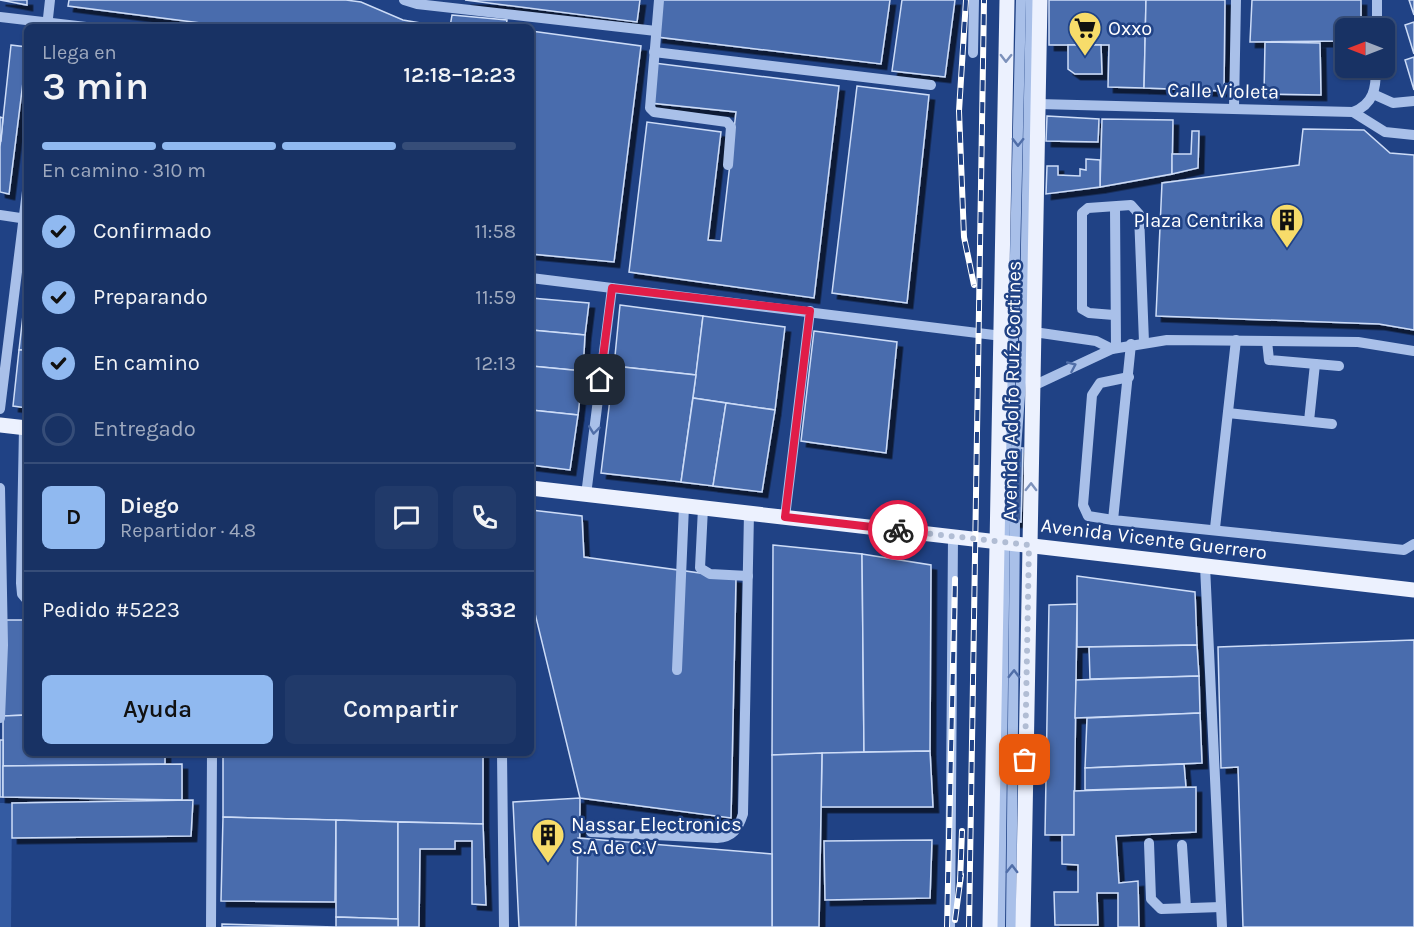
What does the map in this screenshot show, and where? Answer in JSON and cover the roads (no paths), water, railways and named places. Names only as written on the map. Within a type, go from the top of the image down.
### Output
[{"type":"main road","name":"Avenida Adolfo Ruíz Cortines","points":[[1007,0],[1002,336],[1012,544],[1023,927]]},
{"type":"main road","name":"Avenida Adolfo Ruíz Cortines","points":[[990,927],[1012,544],[1033,386],[1040,0]]},
{"type":"main road","points":[[0,425],[24,428]]},
{"type":"main road","name":"Avenida Vicente Guerrero","points":[[534,488],[1414,590]]},
{"type":"street","points":[[47,24],[50,0]]},
{"type":"street","points":[[404,0],[417,4],[656,31]]},
{"type":"street","points":[[659,0],[650,108],[654,112],[727,122],[731,127],[728,165]]},
{"type":"street","points":[[973,53],[974,0]]},
{"type":"street","points":[[1021,0],[1011,448],[1024,343],[1031,0]]},
{"type":"street","points":[[1234,108],[1236,0]]},
{"type":"street","points":[[1377,0],[1377,18]]},
{"type":"street","points":[[0,17],[41,24]]},
{"type":"street","points":[[654,52],[931,85]]},
{"type":"street","points":[[1375,78],[1373,94],[1368,103],[1353,112],[1384,132],[1414,135]]},
{"type":"street","points":[[1373,94],[1393,103],[1414,101]]},
{"type":"street","name":"Calle Violeta","points":[[1038,104],[1353,112]]},
{"type":"street","points":[[1114,315],[1089,314],[1081,305],[1083,210],[1131,205],[1139,214],[1143,342]]},
{"type":"street","points":[[1114,348],[1115,207]]},
{"type":"street","points":[[0,215],[24,218]]},
{"type":"street","points":[[0,409],[24,226]]},
{"type":"street","points":[[534,278],[1002,336]]},
{"type":"street","points":[[586,495],[612,288]]},
{"type":"street","points":[[785,517],[810,311]]},
{"type":"street","points":[[1034,332],[1096,341],[1114,348]]},
{"type":"street","points":[[1215,528],[1236,340]]},
{"type":"street","points":[[1033,386],[1114,348],[1143,342],[1236,340],[1358,342],[1414,351]]},
{"type":"street","points":[[1267,341],[1269,360],[1339,366]]},
{"type":"street","points":[[1113,520],[1131,344]]},
{"type":"street","points":[[1309,421],[1315,364]]},
{"type":"street","points":[[1129,377],[1100,383],[1092,395],[1083,506],[1088,516],[1404,550],[1414,544]]},
{"type":"street","points":[[1228,413],[1332,424]]},
{"type":"street","points":[[0,488],[3,645],[0,718]]},
{"type":"street","points":[[677,670],[684,506]]},
{"type":"street","points":[[703,508],[699,568],[710,574],[748,576]]},
{"type":"street","points":[[591,832],[717,838],[726,837],[739,826],[743,814],[749,513]]},
{"type":"street","points":[[24,516],[21,583],[24,596]]},
{"type":"street","points":[[1010,521],[1012,544],[1011,927]]},
{"type":"street","points":[[950,927],[953,537]]},
{"type":"street","points":[[1000,927],[1012,544]]},
{"type":"street","points":[[1205,566],[1222,927]]},
{"type":"street","points":[[211,927],[212,756]]},
{"type":"street","points":[[502,756],[504,927]]},
{"type":"street","points":[[1149,843],[1153,902],[1161,909],[1221,907]]},
{"type":"street","points":[[1182,845],[1185,908]]},
{"type":"tunnel","points":[[1015,522],[1016,448]]},
{"type":"tunnel","points":[[1005,521],[1006,454]]},
{"type":"railway","points":[[966,0],[959,111],[964,237],[974,285]]},
{"type":"railway","points":[[969,927],[984,0]]},
{"type":"railway","points":[[947,927],[955,579]]},
{"type":"railway","points":[[960,882],[962,831]]},
{"type":"railway","points":[[955,920],[961,875]]},
{"type":"place","name":"Oxxo","points":[[1085,57]]},
{"type":"place","name":"Plaza Centrika","points":[[1287,249]]},
{"type":"place","name":"Nassar Electronics S.A de C.V","points":[[548,864]]}]
